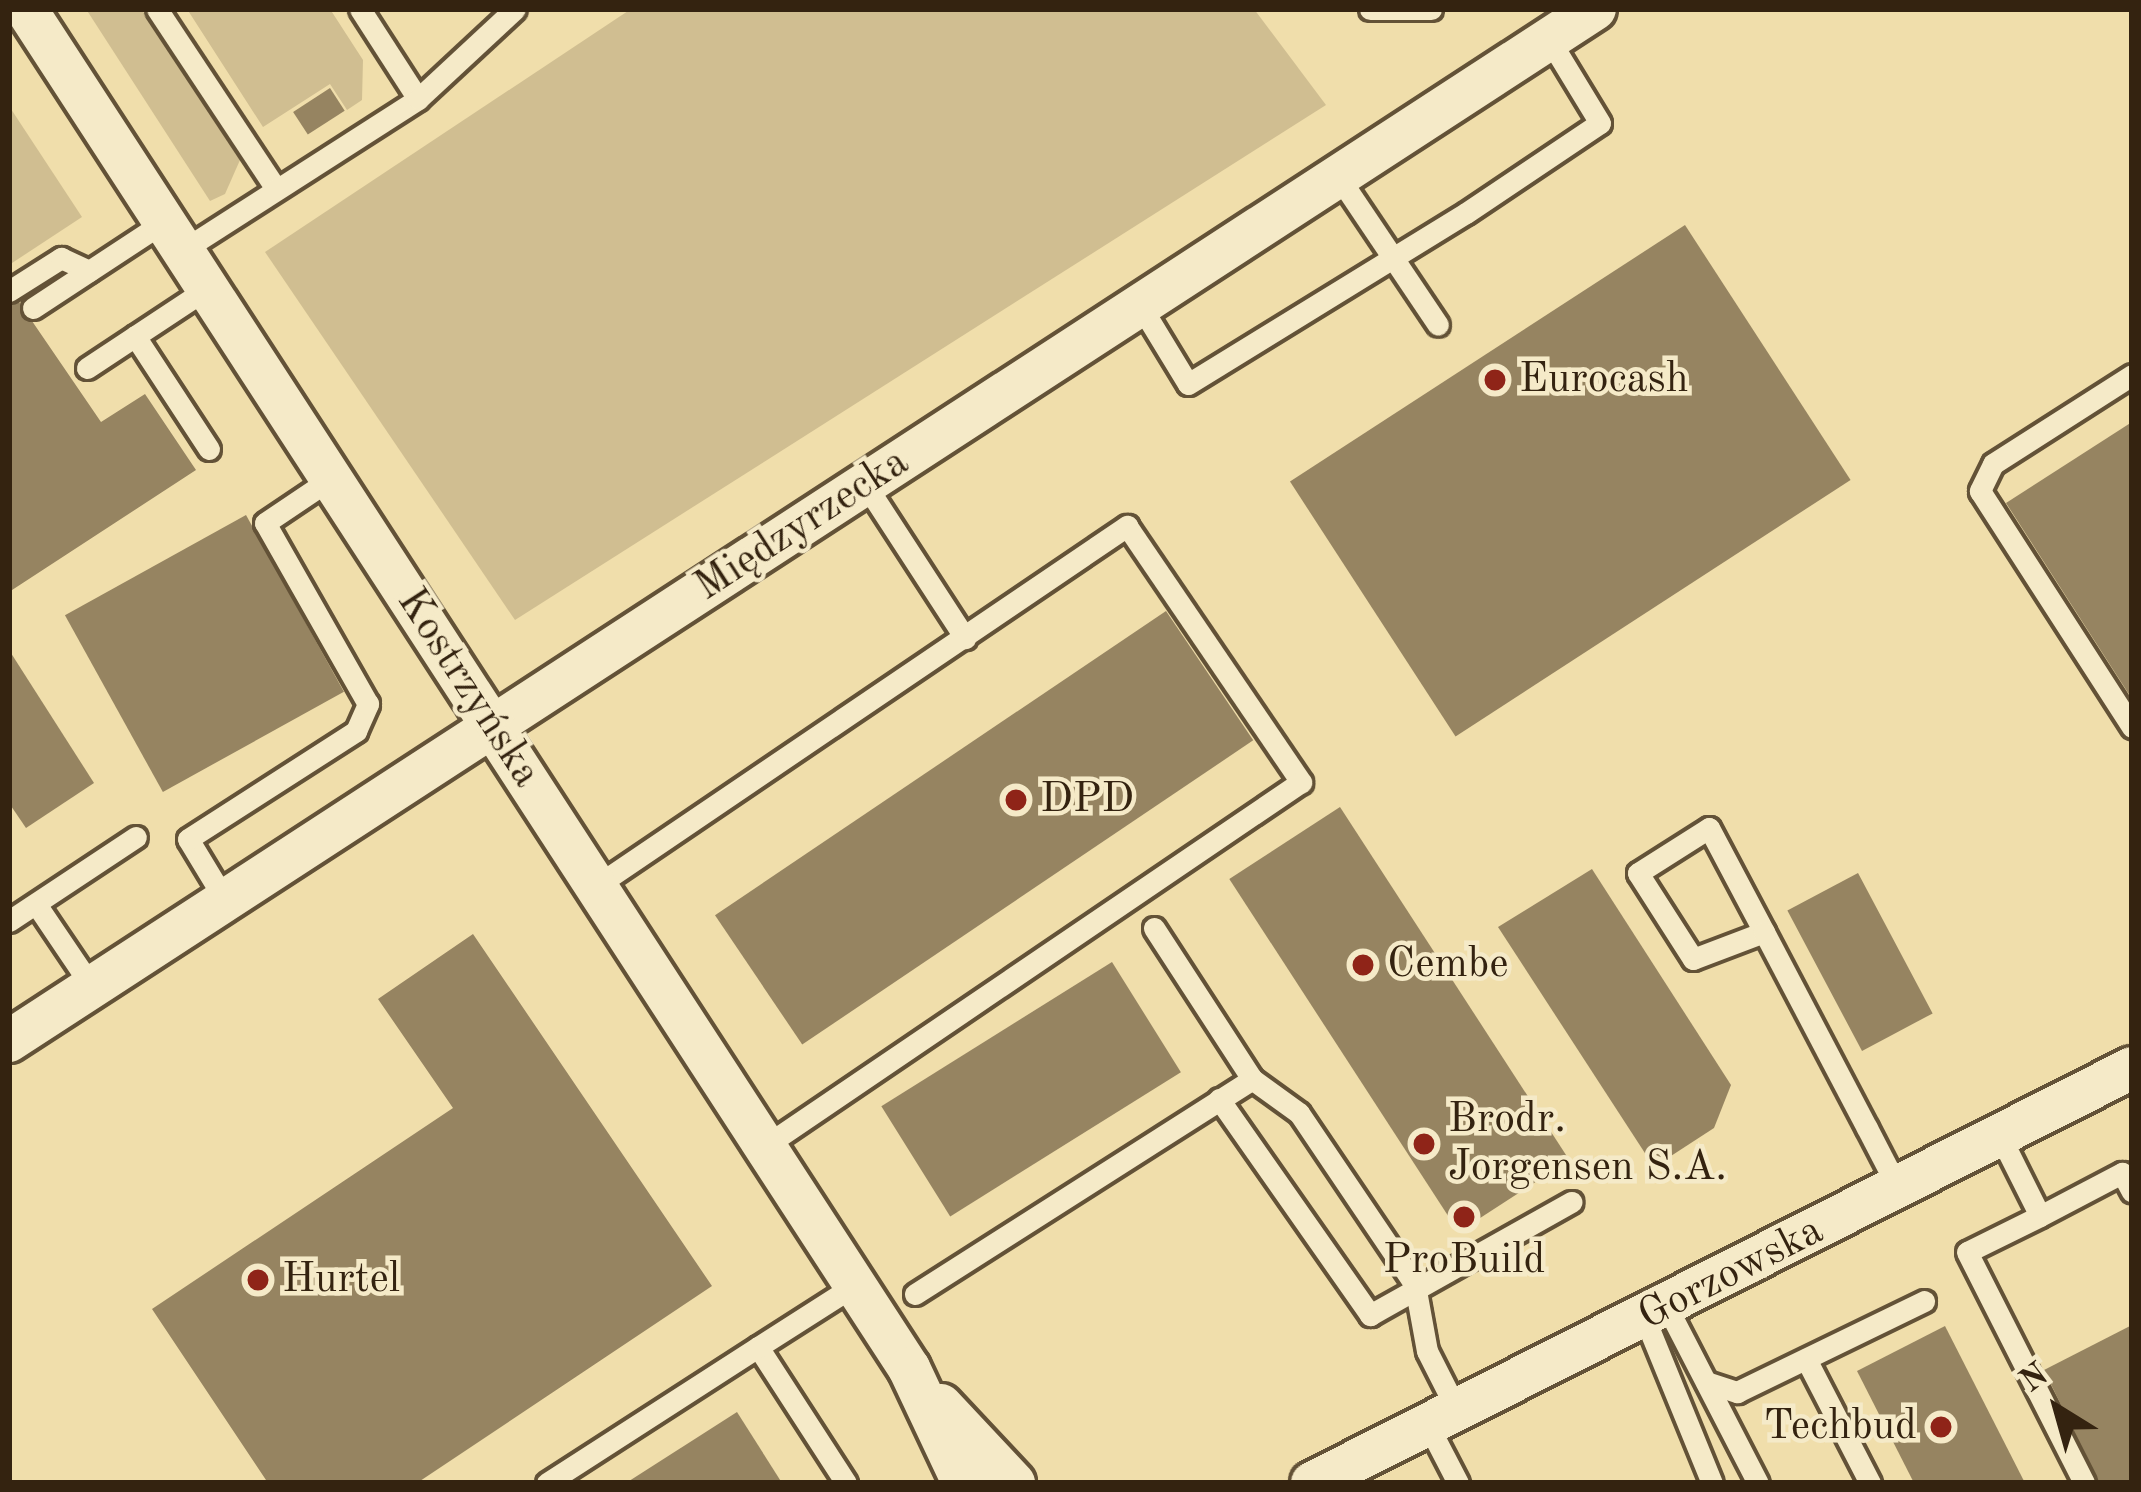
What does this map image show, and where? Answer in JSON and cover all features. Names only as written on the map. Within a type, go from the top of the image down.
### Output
[{"type":"street","name":"Kostrzyńska","points":[[26,9],[909,1368]]},
{"type":"street","name":"Międzyrzecka","points":[[9,1041],[1595,9]]},
{"type":"street","name":"Gorzowska","points":[[1320,1481],[1444,1422],[2132,1068]]},
{"type":"street","points":[[909,1368],[964,1483]]},
{"type":"street","points":[[909,1368],[1014,1483]]},
{"type":"lane","points":[[157,9],[276,189]]},
{"type":"lane","points":[[359,9],[418,99]]},
{"type":"lane","points":[[33,308],[89,271],[276,189],[418,99],[515,9]]},
{"type":"lane","points":[[1370,9],[1431,9]]},
{"type":"lane","points":[[1140,305],[1187,384],[1392,258],[1600,122],[1549,39]]},
{"type":"lane","points":[[1338,176],[1438,325]]},
{"type":"lane","points":[[9,291],[61,258],[89,271]]},
{"type":"lane","points":[[87,368],[208,288]]},
{"type":"lane","points":[[135,336],[209,449]]},
{"type":"lane","points":[[2132,375],[1993,464],[1980,491],[2132,727]]},
{"type":"lane","points":[[225,900],[188,839],[356,731],[368,704],[266,523],[332,478]]},
{"type":"lane","points":[[865,484],[965,638]]},
{"type":"lane","points":[[596,886],[1127,526],[1301,782],[765,1146]]},
{"type":"lane","points":[[1764,932],[1693,959],[1638,873],[1709,828],[1764,932],[1898,1188]]},
{"type":"lane","points":[[9,921],[136,838]]},
{"type":"lane","points":[[36,904],[92,987]]},
{"type":"lane","points":[[1154,928],[1252,1079],[1299,1113],[1415,1286],[1458,1483]]},
{"type":"lane","points":[[915,1294],[1252,1079]]},
{"type":"lane","points":[[1219,1099],[1370,1315],[1571,1202]]},
{"type":"lane","points":[[2000,1136],[2040,1216]]},
{"type":"lane","points":[[2084,1483],[1967,1252],[2122,1173],[2132,1192]]},
{"type":"lane","points":[[548,1483],[855,1286]]},
{"type":"lane","points":[[1706,1382],[1737,1392],[1924,1301]]},
{"type":"lane","points":[[1656,1313],[1706,1382],[1758,1483]]},
{"type":"lane","points":[[1656,1313],[1712,1483]]},
{"type":"lane","points":[[758,1347],[846,1483]]},
{"type":"lane","points":[[1806,1359],[1870,1483]]},
{"type":"shaded area","points":[[86,9],[141,9],[240,160],[225,194],[210,201]]},
{"type":"shaded area","points":[[187,9],[330,9],[363,60],[362,100],[347,110],[330,84],[263,127]]},
{"type":"shaded area","points":[[631,9],[1254,9],[1326,105],[515,620],[265,252]]},
{"type":"shaded area","points":[[9,106],[82,217],[9,265]]},
{"type":"building","points":[[330,88],[345,111],[308,135],[293,112]]},
{"type":"building","points":[[1685,225],[1851,480],[1456,736],[1290,482]]},
{"type":"building","points":[[19,302],[101,422],[145,394],[196,470],[9,592],[9,306]]},
{"type":"building","points":[[2132,422],[2132,699],[2006,503]]},
{"type":"building","points":[[246,515],[344,692],[163,792],[65,615]]},
{"type":"building","name":"DPD","points":[[1166,611],[1253,740],[802,1045],[715,915]]},
{"type":"building","points":[[9,650],[94,783],[26,828],[9,803]]},
{"type":"building","name":"Cembe","points":[[1340,807],[1569,1160],[1459,1232],[1229,879]]},
{"type":"building","points":[[1592,869],[1731,1085],[1714,1128],[1654,1167],[1498,927]]},
{"type":"building","points":[[1858,873],[1933,1013],[1862,1051],[1787,911]]},
{"type":"building","points":[[473,934],[712,1286],[417,1483],[268,1483],[152,1309],[453,1108],[378,999]]},
{"type":"building","points":[[1112,962],[1181,1072],[950,1216],[881,1106]]},
{"type":"building","points":[[2132,1325],[2132,1483],[2099,1483],[2044,1370]]},
{"type":"building","name":"Techbud","points":[[1945,1326],[2025,1483],[1914,1483],[1857,1371]]},
{"type":"building","points":[[737,1412],[782,1483],[626,1483]]},
{"type":"place","name":"Eurocash","points":[[1495,380]]},
{"type":"place","name":"DPD","points":[[1016,800]]},
{"type":"place","name":"Cembe","points":[[1363,965]]},
{"type":"place","name":"Brodr. Jorgensen S.A.","points":[[1424,1144]]},
{"type":"place","name":"ProBuild","points":[[1464,1217]]},
{"type":"place","name":"Hurtel","points":[[258,1280]]},
{"type":"place","name":"Techbud","points":[[1941,1427]]}]
